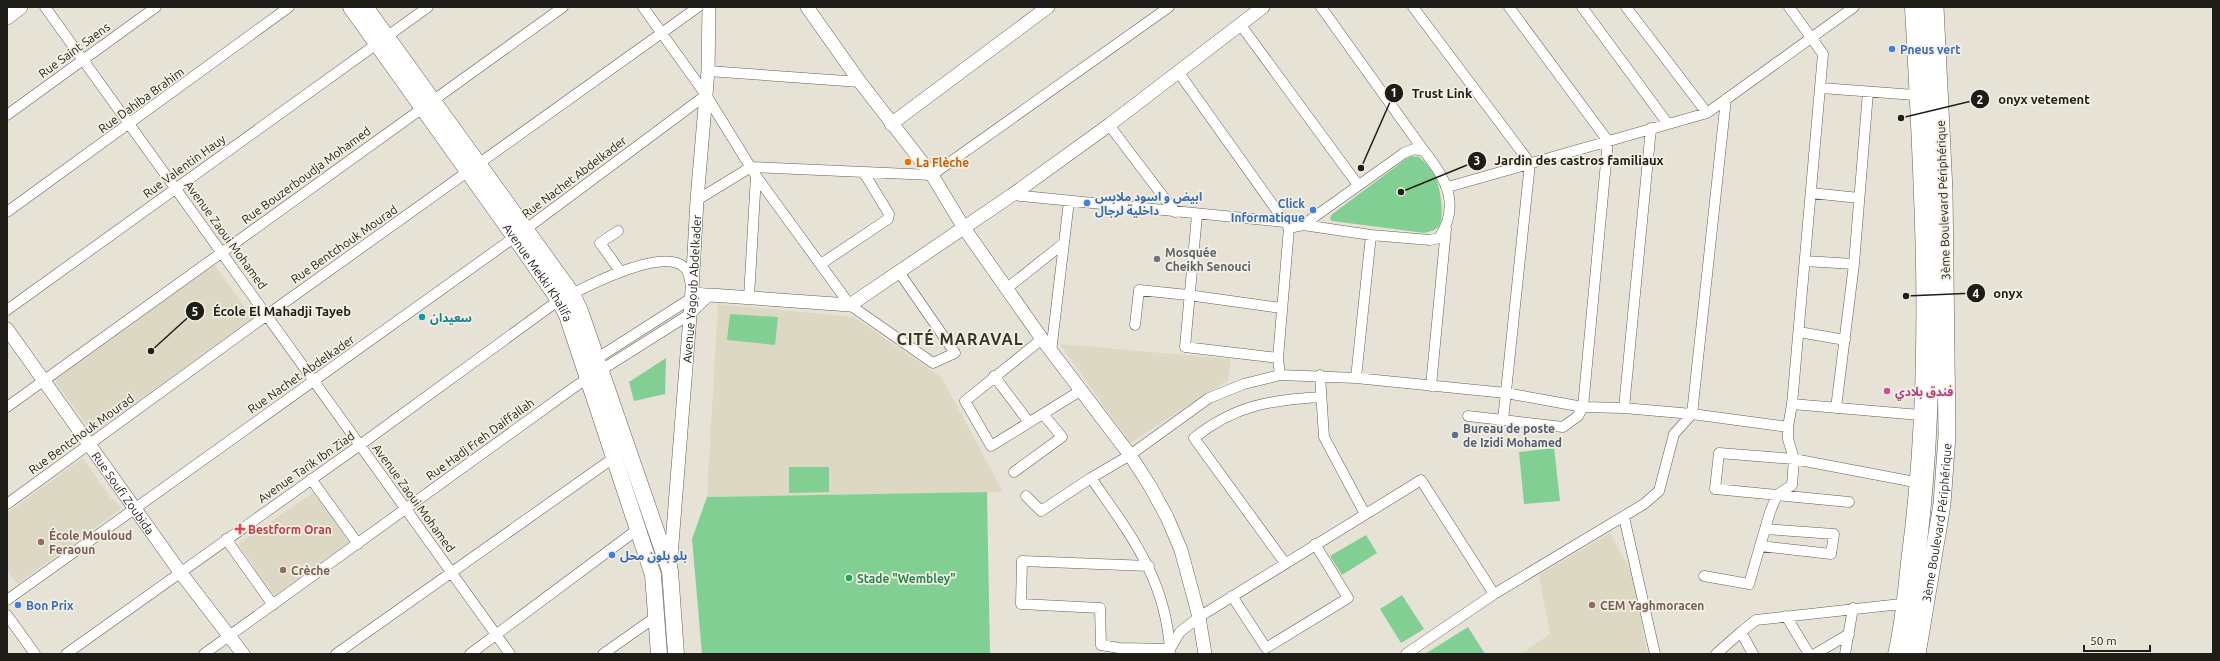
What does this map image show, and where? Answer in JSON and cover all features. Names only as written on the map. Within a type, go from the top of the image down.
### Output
[{"type":"highway","name":"3ème Boulevard Périphérique","points":[[1903,654],[1923,510],[1930,424],[1929,194],[1920,7]]},
{"type":"highway","name":"3ème Boulevard Périphérique","points":[[1917,654],[1942,504],[1947,436],[1944,191],[1935,7]]},
{"type":"main road","points":[[7,17],[20,7]]},
{"type":"main road","name":"Avenue Mekki Khalifa","points":[[350,7],[382,40],[566,297],[567,315],[621,453],[670,571],[676,654]]},
{"type":"main road","name":"Avenue Mekki Khalifa","points":[[365,7],[382,40]]},
{"type":"main road","name":"Avenue Mekki Khalifa","points":[[621,453],[638,529],[653,575],[659,654]]},
{"type":"street","name":"Avenue Zaoui Mohamed","points":[[45,7],[176,187],[313,382],[510,654]]},
{"type":"street","name":"Rue Saint Saens","points":[[7,115],[156,7]]},
{"type":"street","name":"Rue Dahiba Brahim","points":[[7,212],[289,7]]},
{"type":"street","name":"Rue Valentin Hauy","points":[[7,310],[428,7]]},
{"type":"street","name":"Rue Bouzerboudja Mohamed","points":[[7,407],[563,7]]},
{"type":"street","points":[[643,7],[706,95],[754,172],[850,305],[933,363],[955,353],[899,272]]},
{"type":"street","name":"Rue Bentchouk Mourad","points":[[7,504],[267,315],[698,7]]},
{"type":"street","name":"Avenue Yagoub Abdelkader","points":[[670,571],[708,71],[709,7]]},
{"type":"street","points":[[807,7],[860,82],[932,175],[964,228],[1051,352],[1130,455],[1167,517],[1181,550],[1199,617],[1205,654]]},
{"type":"street","points":[[892,124],[1048,7]]},
{"type":"street","points":[[697,200],[754,172],[932,175],[1170,7]]},
{"type":"street","points":[[589,372],[691,295],[749,297],[850,305],[1012,195],[1179,73],[1263,7]]},
{"type":"street","points":[[1321,7],[1439,170],[1448,187],[1449,207],[1431,386]]},
{"type":"street","points":[[1413,7],[1530,163],[1503,420]]},
{"type":"street","points":[[1468,416],[1563,427],[1578,416],[1583,407],[1608,141],[1509,7]]},
{"type":"street","points":[[1582,7],[1668,124]]},
{"type":"street","points":[[1626,7],[1707,113]]},
{"type":"street","points":[[1704,576],[1749,584],[1765,529],[1777,495],[1792,485],[1794,459],[1788,439],[1788,427],[1792,404],[1799,332],[1823,54],[1789,7]]},
{"type":"street","points":[[1448,187],[1707,113],[1854,7]]},
{"type":"street","points":[[1893,654],[1901,604],[1915,482],[1920,415],[1921,251],[1910,7]]},
{"type":"street","points":[[1240,24],[1358,185]]},
{"type":"street","points":[[708,71],[860,82]]},
{"type":"street","points":[[1179,73],[1287,225],[1278,358],[1280,375]]},
{"type":"street","points":[[1821,88],[1915,95]]},
{"type":"street","points":[[1836,408],[1854,264],[1868,92]]},
{"type":"street","name":"Rue Nachet Abdelkader","points":[[7,600],[520,233],[706,95]]},
{"type":"street","points":[[1406,654],[1494,594],[1624,517],[1644,504],[1659,491],[1674,434],[1692,414],[1726,99]]},
{"type":"street","points":[[1109,125],[1174,212]]},
{"type":"street","points":[[1624,408],[1651,128]]},
{"type":"street","points":[[1303,225],[1404,152],[1414,149],[1424,150]]},
{"type":"street","points":[[749,297],[754,172]]},
{"type":"street","points":[[821,264],[888,219],[889,214],[864,173]]},
{"type":"street","points":[[1811,193],[1859,198]]},
{"type":"street","points":[[1012,195],[1287,225],[1303,225],[1371,235],[1430,240],[1438,238],[1447,226]]},
{"type":"street","points":[[1051,352],[1069,201]]},
{"type":"street","points":[[1197,215],[1188,295],[1185,347],[1278,358]]},
{"type":"street","points":[[618,231],[600,243],[620,271]]},
{"type":"street","points":[[1356,378],[1371,235]]},
{"type":"street","points":[[1006,289],[1064,243]]},
{"type":"street","points":[[1805,261],[1854,264]]},
{"type":"street","name":"Avenue Tarik Ibn Ziad","points":[[66,654],[566,297],[620,271],[669,262],[680,264],[686,269],[691,295]]},
{"type":"street","points":[[1135,325],[1139,290],[1188,295],[1281,308]]},
{"type":"street","points":[[589,372],[690,314],[710,295]]},
{"type":"street","name":"Rue Soufi Zoubida","points":[[7,329],[136,507],[180,572],[230,635],[243,654]]},
{"type":"street","points":[[1799,332],[1845,340]]},
{"type":"street","points":[[1042,339],[994,376],[965,401],[991,446],[1028,421],[1043,414],[1080,390]]},
{"type":"street","name":"Rue Hadj Freh Daiffallah","points":[[204,654],[358,544],[589,372]]},
{"type":"street","points":[[1026,496],[1041,512],[1091,478],[1130,455],[1209,398],[1244,384],[1280,375],[1320,375],[1506,393],[1583,407],[1624,408],[1692,414],[1788,427]]},
{"type":"street","points":[[1320,375],[1324,437],[1365,514]]},
{"type":"street","points":[[994,376],[1028,421]]},
{"type":"street","points":[[1285,563],[1194,438],[1213,423],[1256,404],[1281,399],[1321,397]]},
{"type":"street","points":[[1792,404],[1920,415]]},
{"type":"street","points":[[1014,472],[1062,437],[1043,414]]},
{"type":"street","points":[[336,654],[621,453]]},
{"type":"street","points":[[1849,502],[1715,488],[1719,453],[1794,459],[1915,482]]},
{"type":"street","points":[[1091,478],[1138,545],[1149,566],[1158,590],[1170,652]]},
{"type":"street","points":[[311,479],[358,544]]},
{"type":"street","points":[[1170,652],[1180,632],[1199,617],[1315,544],[1421,480],[1494,594]]},
{"type":"street","points":[[1624,517],[1655,654]]},
{"type":"street","points":[[470,654],[638,529]]},
{"type":"street","points":[[1760,546],[1831,554],[1834,534],[1765,529]]},
{"type":"street","points":[[226,539],[273,605]]},
{"type":"street","points":[[1232,596],[1266,648],[1348,598],[1315,544]]},
{"type":"street","points":[[1149,566],[1022,561],[1021,604],[1100,608],[1101,645],[1119,651],[1170,652]]},
{"type":"street","points":[[1716,654],[1756,620],[1901,604]]},
{"type":"street","points":[[1845,654],[1854,608]]},
{"type":"street","points":[[7,615],[35,654]]},
{"type":"street","points":[[603,654],[656,616]]},
{"type":"street","points":[[1786,616],[1809,654]]},
{"type":"street","points":[[1741,632],[1753,654]]},
{"type":"street","points":[[1815,654],[1849,634]]},
{"type":"shaded area","points":[[214,264],[253,319],[93,433],[54,380]]},
{"type":"shaded area","points":[[718,304],[854,317],[942,378],[1003,492],[707,497]]},
{"type":"shaded area","points":[[1060,344],[1231,359],[1228,380],[1130,443]]},
{"type":"shaded area","name":"École Mouloud Feraoun","points":[[83,458],[109,496],[108,498],[111,500],[114,499],[121,509],[17,584],[7,570],[7,513]]},
{"type":"shaded area","name":"Crèche","points":[[314,492],[349,542],[275,596],[238,544]]},
{"type":"shaded area","name":"CEM Yaghmoracen","points":[[1610,533],[1633,576],[1647,654],[1521,654],[1550,634],[1539,575]]},
{"type":"green space","points":[[1410,156],[1419,157],[1432,171],[1437,181],[1442,215],[1441,221],[1437,228],[1425,233],[1332,221],[1330,219],[1331,215]]},
{"type":"green space","points":[[730,314],[778,317],[775,345],[727,340]]},
{"type":"green space","points":[[666,358],[665,394],[634,401],[629,382]]},
{"type":"green space","points":[[1554,448],[1560,501],[1524,504],[1519,452]]},
{"type":"green space","points":[[789,467],[829,467],[829,492],[789,493]]},
{"type":"green space","points":[[987,492],[990,654],[702,654],[692,539],[707,497]]},
{"type":"green space","points":[[1366,535],[1377,553],[1342,575],[1330,556]]},
{"type":"green space","points":[[1402,595],[1424,629],[1401,643],[1380,609]]},
{"type":"green space","points":[[1468,627],[1485,654],[1425,654]]},
{"type":"place","name":"Pneus vert","points":[[1892,49]]},
{"type":"place","name":"onyx vetement","points":[[1901,118]]},
{"type":"place","name":"La Flèche","points":[[908,162]]},
{"type":"place","name":"Trust Link","points":[[1361,168]]},
{"type":"place","name":"Jardin des castros familiaux","points":[[1401,192]]},
{"type":"place","name":"ابيض و اسود ملابس داخلية لرجال","points":[[1087,203]]},
{"type":"place","name":"Click Informatique","points":[[1313,210]]},
{"type":"place","name":"Mosquée Cheikh Senouci","points":[[1157,259]]},
{"type":"place","name":"onyx","points":[[1906,296]]},
{"type":"place","name":"سعيدان","points":[[422,317]]},
{"type":"place","name":"École El Mahadji Tayeb","points":[[151,351]]},
{"type":"place","name":"فندق بلادي","points":[[1887,391]]},
{"type":"place","name":"Bureau de poste de Izidi Mohamed","points":[[1455,435]]},
{"type":"place","name":"Bestform Oran","points":[[240,529]]},
{"type":"place","name":"École Mouloud Feraoun","points":[[41,542]]},
{"type":"place","name":"بلو بلون محل","points":[[612,555]]},
{"type":"place","name":"Crèche","points":[[283,570]]},
{"type":"place","name":"Stade \"Wembley\"","points":[[849,578]]},
{"type":"place","name":"Bon Prix","points":[[18,605]]},
{"type":"place","name":"CEM Yaghmoracen","points":[[1592,605]]},
{"type":"district","name":"CITÉ MARAVAL","points":[[960,339]]}]
